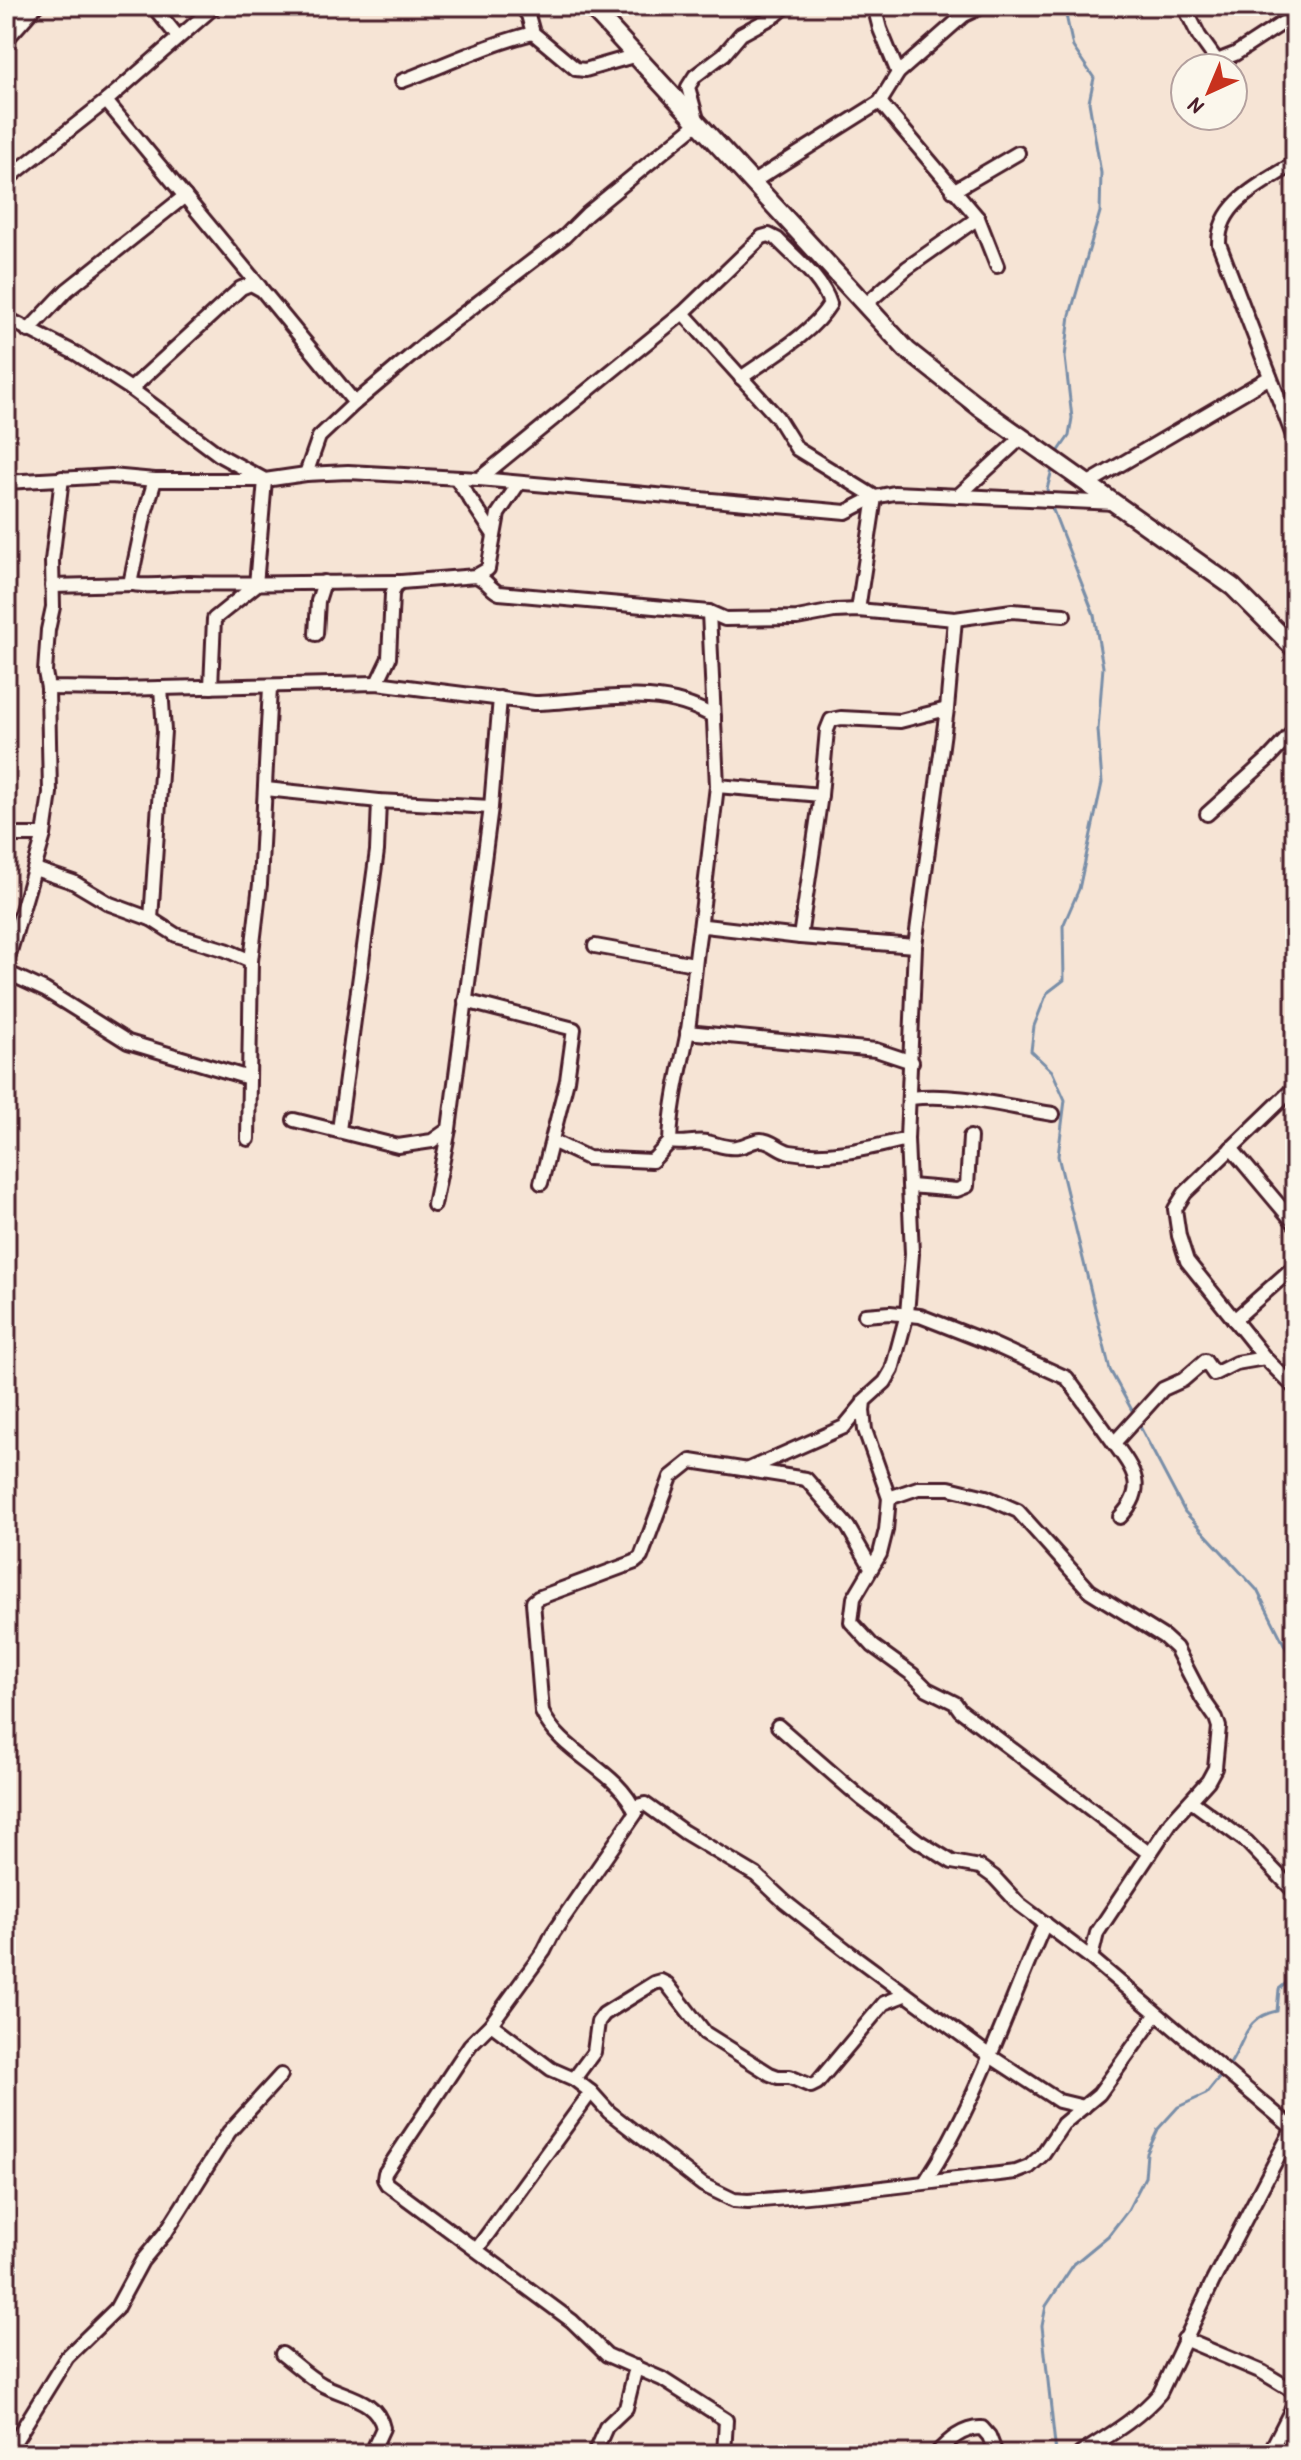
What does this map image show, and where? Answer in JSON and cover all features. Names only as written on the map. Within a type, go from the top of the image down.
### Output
[{"type":"main road","points":[[590,6],[907,350],[979,407],[1233,587],[1295,649]]},
{"type":"street","points":[[10,6],[21,21]]},
{"type":"street","points":[[6,40],[36,6]]},
{"type":"street","points":[[153,6],[178,37]]},
{"type":"street","points":[[6,180],[106,101],[215,6]]},
{"type":"street","points":[[521,6],[528,15],[533,33],[576,69],[585,70],[637,55]]},
{"type":"street","points":[[306,474],[319,437],[355,403],[432,338],[565,236],[587,214],[698,123],[688,87],[695,76],[724,54],[741,34],[786,6]]},
{"type":"street","points":[[874,6],[898,73]]},
{"type":"street","points":[[753,182],[880,102],[898,73],[964,15],[983,6]]},
{"type":"street","points":[[1184,6],[1204,45],[1217,61],[1235,54],[1295,15]]},
{"type":"street","points":[[402,81],[469,57],[504,40],[533,33]]},
{"type":"street","points":[[106,101],[355,403]]},
{"type":"street","points":[[880,102],[978,218],[997,266]]},
{"type":"street","points":[[953,191],[1018,153]]},
{"type":"street","points":[[1295,163],[1241,199],[1225,214],[1219,229],[1219,244],[1295,441]]},
{"type":"street","points":[[28,331],[67,290],[185,196]]},
{"type":"street","points":[[865,305],[907,268],[978,218]]},
{"type":"street","points":[[479,479],[683,313],[762,237],[769,235],[777,239],[817,282],[827,294],[830,304],[796,338],[741,378]]},
{"type":"street","points":[[817,282],[832,270]]},
{"type":"street","points":[[131,389],[241,288],[251,284],[262,290]]},
{"type":"street","points":[[683,313],[777,417],[797,449],[875,497]]},
{"type":"street","points":[[6,318],[77,354],[131,389],[221,456],[265,480]]},
{"type":"street","points":[[1087,484],[1270,377]]},
{"type":"street","points":[[958,496],[1022,437]]},
{"type":"street","points":[[6,482],[111,476],[155,480],[265,480],[348,472],[479,479],[846,512],[875,497],[894,493],[1115,503]]},
{"type":"street","points":[[6,965],[44,835],[50,793],[45,672],[53,607],[53,538],[62,478]]},
{"type":"street","points":[[456,478],[494,535]]},
{"type":"street","points":[[133,584],[131,579],[141,529],[155,480]]},
{"type":"street","points":[[211,687],[214,619],[256,585],[265,480]]},
{"type":"street","points":[[519,483],[498,514],[483,574],[491,589],[499,593],[709,612],[725,619],[797,618],[858,610],[955,619],[1012,611],[1064,615]]},
{"type":"street","points":[[858,610],[875,497]]},
{"type":"street","points":[[52,586],[401,582],[483,574]]},
{"type":"street","points":[[316,634],[318,601],[324,582]]},
{"type":"street","points":[[377,683],[389,658],[392,594],[401,582]]},
{"type":"street","points":[[552,1141],[588,1158],[634,1161],[652,1161],[670,1142],[687,1032],[717,786],[709,612]]},
{"type":"street","points":[[749,1469],[844,1427],[892,1370],[907,1314],[912,1267],[907,1139],[915,946],[947,709],[955,619]]},
{"type":"street","points":[[48,688],[377,683],[556,703],[608,696],[654,696],[704,710],[714,717]]},
{"type":"street","points":[[248,1139],[251,961],[260,884],[270,687]]},
{"type":"street","points":[[151,919],[164,731],[161,688]]},
{"type":"street","points":[[434,1205],[449,1129],[491,807],[500,698]]},
{"type":"street","points":[[800,937],[821,795],[827,730],[831,720],[900,721],[947,709]]},
{"type":"street","points":[[1207,814],[1295,730]]},
{"type":"street","points":[[717,786],[821,795]]},
{"type":"street","points":[[266,789],[379,801],[491,807]]},
{"type":"street","points":[[339,1130],[377,851],[379,801]]},
{"type":"street","points":[[6,835],[44,835]]},
{"type":"street","points":[[35,869],[73,882],[110,904],[151,919],[176,935],[251,961]]},
{"type":"street","points":[[700,929],[705,926],[915,946]]},
{"type":"street","points":[[595,946],[694,964]]},
{"type":"street","points":[[6,972],[69,1003],[128,1042],[249,1078]]},
{"type":"street","points":[[465,1001],[574,1029],[567,1080],[541,1183]]},
{"type":"street","points":[[687,1032],[876,1050],[912,1062]]},
{"type":"street","points":[[1295,1087],[1185,1193],[1175,1209],[1187,1261],[1265,1358],[1295,1388]]},
{"type":"street","points":[[910,1098],[928,1095],[965,1099],[1053,1114]]},
{"type":"street","points":[[294,1120],[398,1146],[432,1141],[449,1129]]},
{"type":"street","points":[[910,1186],[957,1190],[967,1186],[970,1137]]},
{"type":"street","points":[[670,1142],[680,1145],[703,1141],[728,1148],[767,1140],[791,1152],[831,1154],[907,1139]]},
{"type":"street","points":[[1231,1148],[1295,1224]]},
{"type":"street","points":[[1234,1320],[1295,1266]]},
{"type":"street","points":[[865,1315],[890,1313],[920,1316],[1067,1378],[1135,1471],[1137,1481],[1134,1493],[1120,1517]]},
{"type":"street","points":[[1114,1443],[1163,1389],[1183,1380],[1205,1361],[1214,1374],[1236,1363],[1265,1358]]},
{"type":"street","points":[[864,1401],[865,1430],[889,1498],[880,1554],[854,1598],[851,1622],[873,1646],[927,1689],[955,1703],[960,1710],[1150,1854]]},
{"type":"street","points":[[724,2454],[726,2420],[662,2379],[607,2355],[572,2321],[384,2179],[470,2045],[491,2024],[544,1951],[553,1933],[636,1813],[612,1782],[560,1740],[548,1726],[542,1712],[533,1602],[641,1557],[671,1477],[691,1461],[806,1479],[848,1527],[871,1567]]},
{"type":"street","points":[[889,1498],[918,1488],[949,1488],[1010,1506],[1026,1519],[1090,1591],[1164,1637],[1176,1648],[1219,1727],[1215,1768],[1171,1822],[1097,1933],[1091,1958]]},
{"type":"street","points":[[778,1726],[862,1799],[918,1841],[952,1862],[980,1867],[994,1877],[1019,1904],[1091,1958],[1294,2129],[1184,2339],[1160,2393],[1150,2405],[1108,2438],[1080,2454]]},
{"type":"street","points":[[1191,1801],[1247,1842],[1295,1892]]},
{"type":"street","points":[[633,1807],[645,1804],[684,1832],[756,1875],[785,1902],[905,1995],[990,2056],[1059,2101],[1084,2107]]},
{"type":"street","points":[[925,2182],[942,2156],[990,2056],[1045,1923]]},
{"type":"street","points":[[574,2079],[594,2052],[598,2022],[604,2014],[661,1981],[667,1984],[698,2025],[716,2041],[770,2074],[790,2077],[811,2086],[817,2083],[884,2003],[905,1995]]},
{"type":"street","points":[[491,2024],[551,2069],[574,2079],[609,2112],[703,2185],[734,2200],[748,2201],[838,2195],[1016,2172],[1029,2167],[1042,2155],[1063,2124],[1110,2082],[1156,2015]]},
{"type":"street","points":[[7,2454],[67,2357],[116,2309],[142,2261],[166,2232],[229,2132],[281,2075]]},
{"type":"street","points":[[477,2249],[591,2092]]},
{"type":"street","points":[[1184,2339],[1262,2372],[1295,2392]]},
{"type":"street","points":[[282,2354],[324,2386],[367,2403],[377,2411],[383,2428],[371,2454]]},
{"type":"street","points":[[594,2454],[606,2427],[626,2408],[636,2367]]},
{"type":"street","points":[[1269,2454],[1295,2403]]},
{"type":"street","points":[[936,2454],[957,2435],[973,2428],[982,2428],[996,2454]]},
{"type":"waterway","points":[[1056,455],[1069,436],[1072,418],[1065,357],[1070,315],[1100,212],[1101,173],[1089,102],[1094,78],[1073,47],[1064,6]]},
{"type":"waterway","points":[[1049,497],[1047,489],[1053,466]]},
{"type":"waterway","points":[[1051,505],[1094,615],[1103,667],[1098,730],[1102,783],[1079,889],[1063,926],[1064,980],[1047,993],[1034,1026],[1031,1051],[1052,1071],[1065,1100],[1058,1156],[1110,1370],[1134,1414]]},
{"type":"waterway","points":[[1137,1421],[1185,1512],[1257,1590],[1290,1656],[1295,1658]]},
{"type":"waterway","points":[[1228,2067],[1251,2025],[1266,2014],[1277,2011],[1279,1989],[1295,1976]]},
{"type":"waterway","points":[[1056,2454],[1042,2326],[1046,2306],[1074,2264],[1108,2236],[1128,2210],[1145,2177],[1147,2153],[1158,2129],[1178,2107],[1206,2094],[1223,2073]]}]
